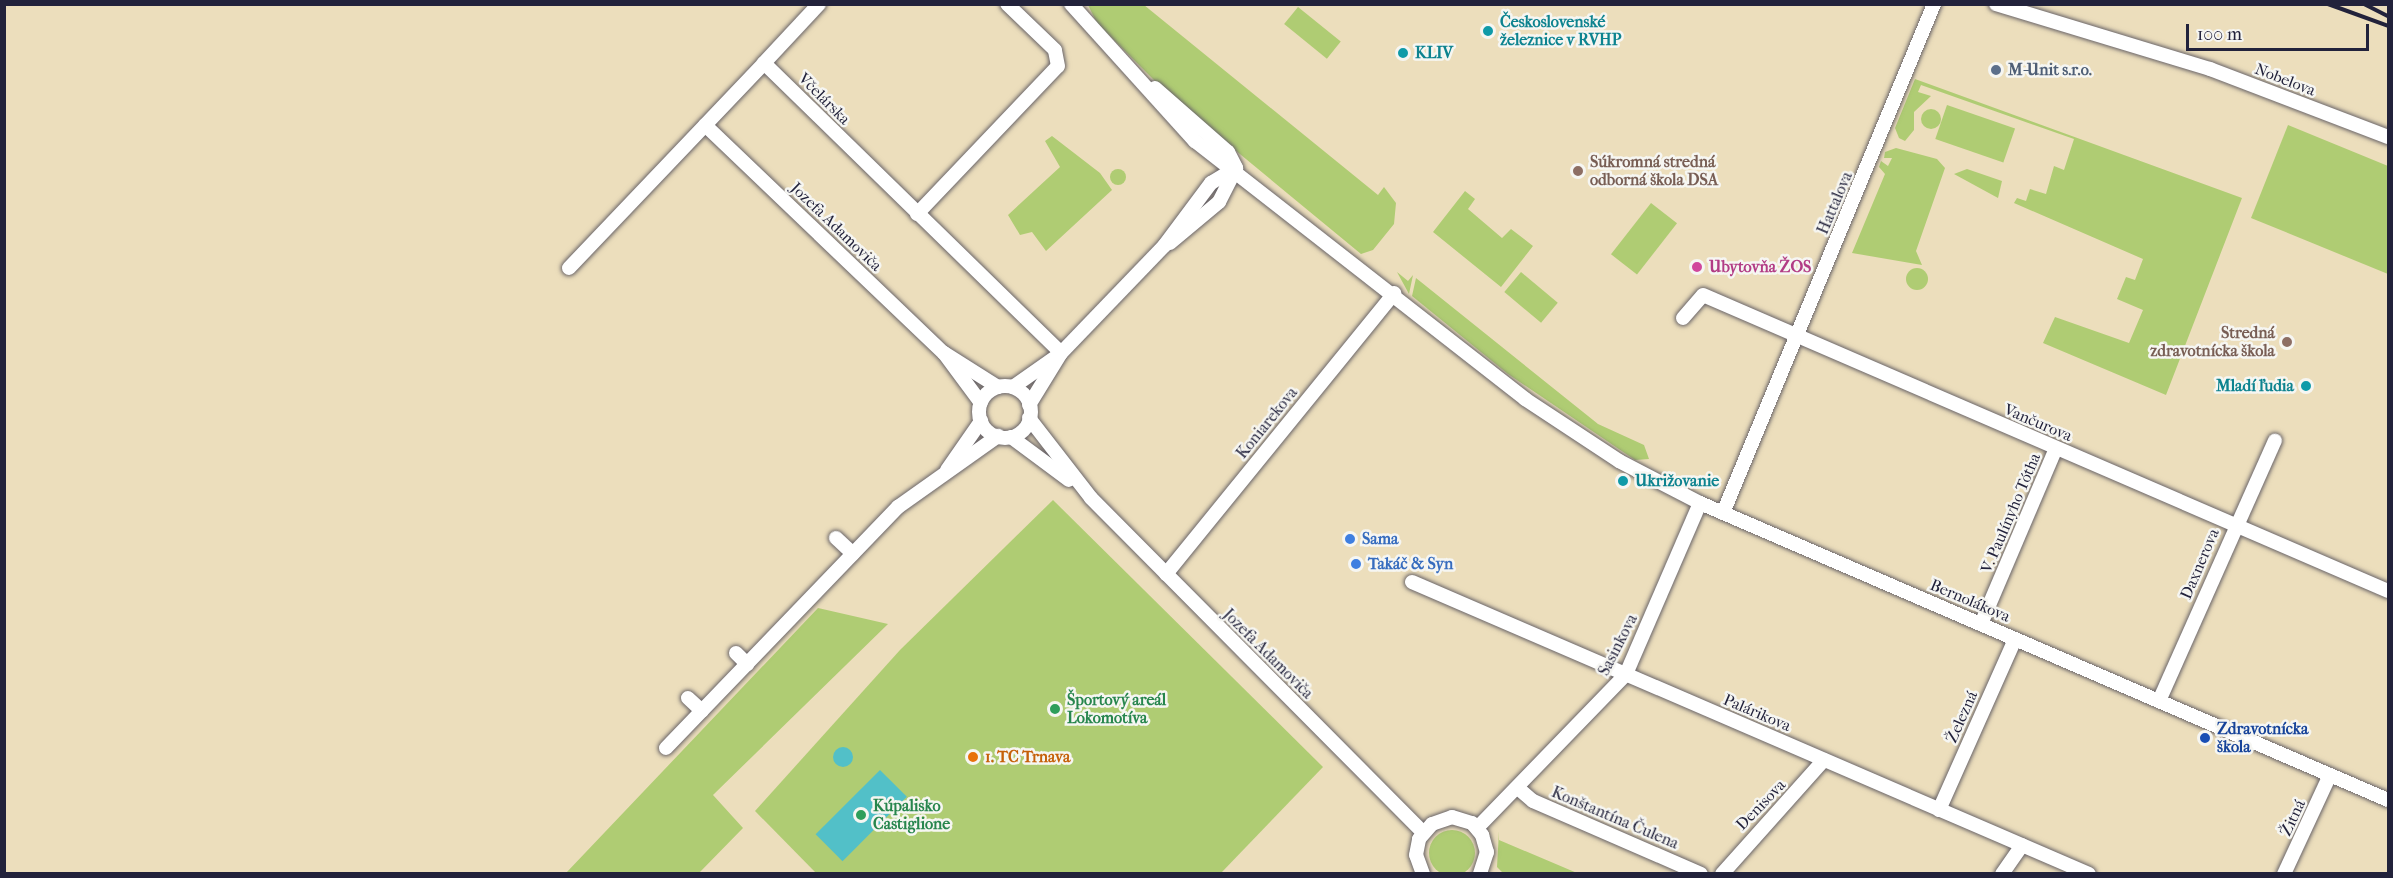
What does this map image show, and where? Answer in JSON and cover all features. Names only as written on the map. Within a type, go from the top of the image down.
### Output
[{"type":"street","points":[[569,268],[819,4]]},
{"type":"street","points":[[917,214],[1058,66],[1058,54],[1007,4]]},
{"type":"street","points":[[1071,4],[1207,151],[1236,168],[1394,293]]},
{"type":"street","name":"Hattalova","points":[[1723,513],[1934,4]]},
{"type":"street","name":"Nobelova","points":[[1996,4],[2210,69],[2388,137]]},
{"type":"street","points":[[1114,52],[1228,152],[1236,168],[1230,189],[1186,233],[1164,246]]},
{"type":"street","name":"Včelárska","points":[[764,63],[1061,353]]},
{"type":"street","name":"Jozefa Adamoviča","points":[[705,125],[945,353],[981,403]]},
{"type":"street","points":[[1207,151],[1211,183]]},
{"type":"street","points":[[946,472],[981,421],[981,403],[998,387],[1014,387],[1061,353],[1164,246],[1211,183],[1236,168]]},
{"type":"street","points":[[1230,189],[1258,185]]},
{"type":"street","name":"Bernolákova","points":[[1394,293],[1548,415],[1700,503],[2388,800]]},
{"type":"street","name":"Koniarekova","points":[[1166,574],[1394,293]]},
{"type":"street","name":"Vančurova","points":[[1683,318],[1703,295],[2388,591]]},
{"type":"street","name":"Jozefa Adamoviča","points":[[945,353],[998,387]]},
{"type":"street","points":[[666,748],[898,507],[946,472],[1004,436],[1029,412],[1061,353]]},
{"type":"street","points":[[1014,387],[1029,412]]},
{"type":"street","name":"Jozefa Adamoviča","points":[[1029,412],[1091,498],[1423,832]]},
{"type":"street","points":[[981,421],[1004,436]]},
{"type":"street","name":"Jozefa Adamoviča","points":[[1004,436],[1091,498]]},
{"type":"street","name":"Daxnerova","points":[[2159,701],[2274,441]]},
{"type":"street","name":"V. Paulínyho Tótha","points":[[1982,624],[2056,448]]},
{"type":"street","name":"Sasinkova","points":[[1477,828],[1519,789],[1626,674],[1700,503]]},
{"type":"street","points":[[836,538],[853,554]]},
{"type":"street","name":"Palárikova","points":[[1412,582],[2089,873]]},
{"type":"street","name":"Železná","points":[[1939,810],[2014,639]]},
{"type":"street","points":[[736,653],[747,664]]},
{"type":"street","points":[[688,698],[702,711]]},
{"type":"street","name":"Denisova","points":[[1722,873],[1824,760]]},
{"type":"street","name":"Žitná","points":[[2284,873],[2330,776]]},
{"type":"street","name":"Konštantína Čulena","points":[[1519,789],[1533,801],[1701,873]]},
{"type":"street","points":[[1424,873],[1416,855],[1423,832],[1452,817],[1477,828],[1487,852],[1480,873]]},
{"type":"street","points":[[2002,873],[2022,845]]},
{"type":"green space","points":[[1088,5],[1144,5],[1378,195],[1384,187],[1396,203],[1394,224],[1373,250],[1361,254],[1172,98],[1097,23]]},
{"type":"green space","points":[[1298,7],[1341,42],[1327,59],[1284,24]]},
{"type":"green space","points":[[1915,79],[2242,198],[2166,395],[2043,343],[2055,317],[2129,343],[2143,310],[2117,299],[2126,277],[2135,280],[2143,259],[2014,203],[2017,198],[2026,201],[2030,189],[2046,194],[2054,166],[2064,170],[2074,139],[1921,85],[1918,92],[1931,96],[1914,112],[1914,130],[1905,141],[1899,138],[1895,128]]},
{"type":"green space","points":[[1947,105],[2015,128],[2003,162],[1935,139]]},
{"type":"green space","points":[[1931,109],[1938,112],[1941,119],[1938,126],[1931,129],[1924,126],[1921,119],[1924,112]]},
{"type":"green space","points":[[2288,125],[2388,166],[2388,274],[2251,218]]},
{"type":"green space","points":[[1052,136],[1100,173],[1112,190],[1046,251],[1032,232],[1020,235],[1008,215],[1060,167],[1045,141]]},
{"type":"green space","points":[[1896,148],[1937,159],[1945,168],[1916,251],[1922,265],[1852,253],[1885,174],[1879,167],[1881,161],[1888,166],[1892,158],[1884,158],[1885,152]]},
{"type":"green space","points":[[1118,169],[1124,171],[1126,177],[1124,183],[1118,185],[1112,183],[1110,177],[1112,171]]},
{"type":"green space","points":[[1967,169],[2002,181],[1998,198],[1954,174]]},
{"type":"green space","points":[[1465,191],[1475,199],[1468,209],[1502,238],[1511,229],[1533,246],[1501,287],[1433,232]]},
{"type":"green space","points":[[1651,203],[1677,223],[1637,275],[1611,254]]},
{"type":"green space","points":[[1917,268],[1925,271],[1928,279],[1925,287],[1917,290],[1909,287],[1906,279],[1909,271]]},
{"type":"green space","points":[[1397,272],[1408,281],[1413,275],[1409,294]]},
{"type":"green space","points":[[1521,272],[1558,303],[1541,323],[1504,292]]},
{"type":"green space","points":[[1416,278],[1598,424],[1644,445],[1649,459],[1635,460],[1508,374],[1412,296]]},
{"type":"green space","name":"Športový areál Lokomotíva","points":[[1053,500],[1323,767],[1221,873],[816,873],[755,811],[900,650]]},
{"type":"green space","points":[[818,608],[888,624],[713,795],[743,828],[699,873],[566,873]]},
{"type":"green space","points":[[1452,830],[1468,837],[1475,853],[1468,869],[1452,876],[1436,869],[1429,853],[1436,837]]},
{"type":"green space","points":[[1499,831],[1499,840],[1577,873],[1503,873],[1497,867]]},
{"type":"water","points":[[843,747],[850,750],[853,757],[850,764],[843,767],[836,764],[833,757],[836,750]]},
{"type":"water","name":"Kúpalisko Castiglione","points":[[880,770],[907,797],[843,861],[816,834]]},
{"type":"railway","points":[[2328,4],[2388,26]]},
{"type":"railway","points":[[2364,4],[2388,16]]},
{"type":"place","name":"Československé železnice v RVHP","points":[[1488,31]]},
{"type":"place","name":"KLIV","points":[[1403,53]]},
{"type":"place","name":"M-Unit s.r.o.","points":[[1996,70]]},
{"type":"place","name":"Súkromná stredná odborná škola DSA","points":[[1578,171]]},
{"type":"place","name":"Ubytovňa ŽOS","points":[[1697,267]]},
{"type":"place","name":"Stredná zdravotnícka škola","points":[[2287,342]]},
{"type":"place","name":"Mladí ľudia","points":[[2306,386]]},
{"type":"place","name":"Ukrižovanie","points":[[1623,481]]},
{"type":"place","name":"Sama","points":[[1350,539]]},
{"type":"place","name":"Takáč & Syn","points":[[1356,564]]},
{"type":"place","name":"Športový areál Lokomotíva","points":[[1055,709]]},
{"type":"place","name":"Zdravotnícka škola","points":[[2205,738]]},
{"type":"place","name":"1. TC Trnava","points":[[973,757]]},
{"type":"place","name":"Kúpalisko Castiglione","points":[[861,815]]}]
